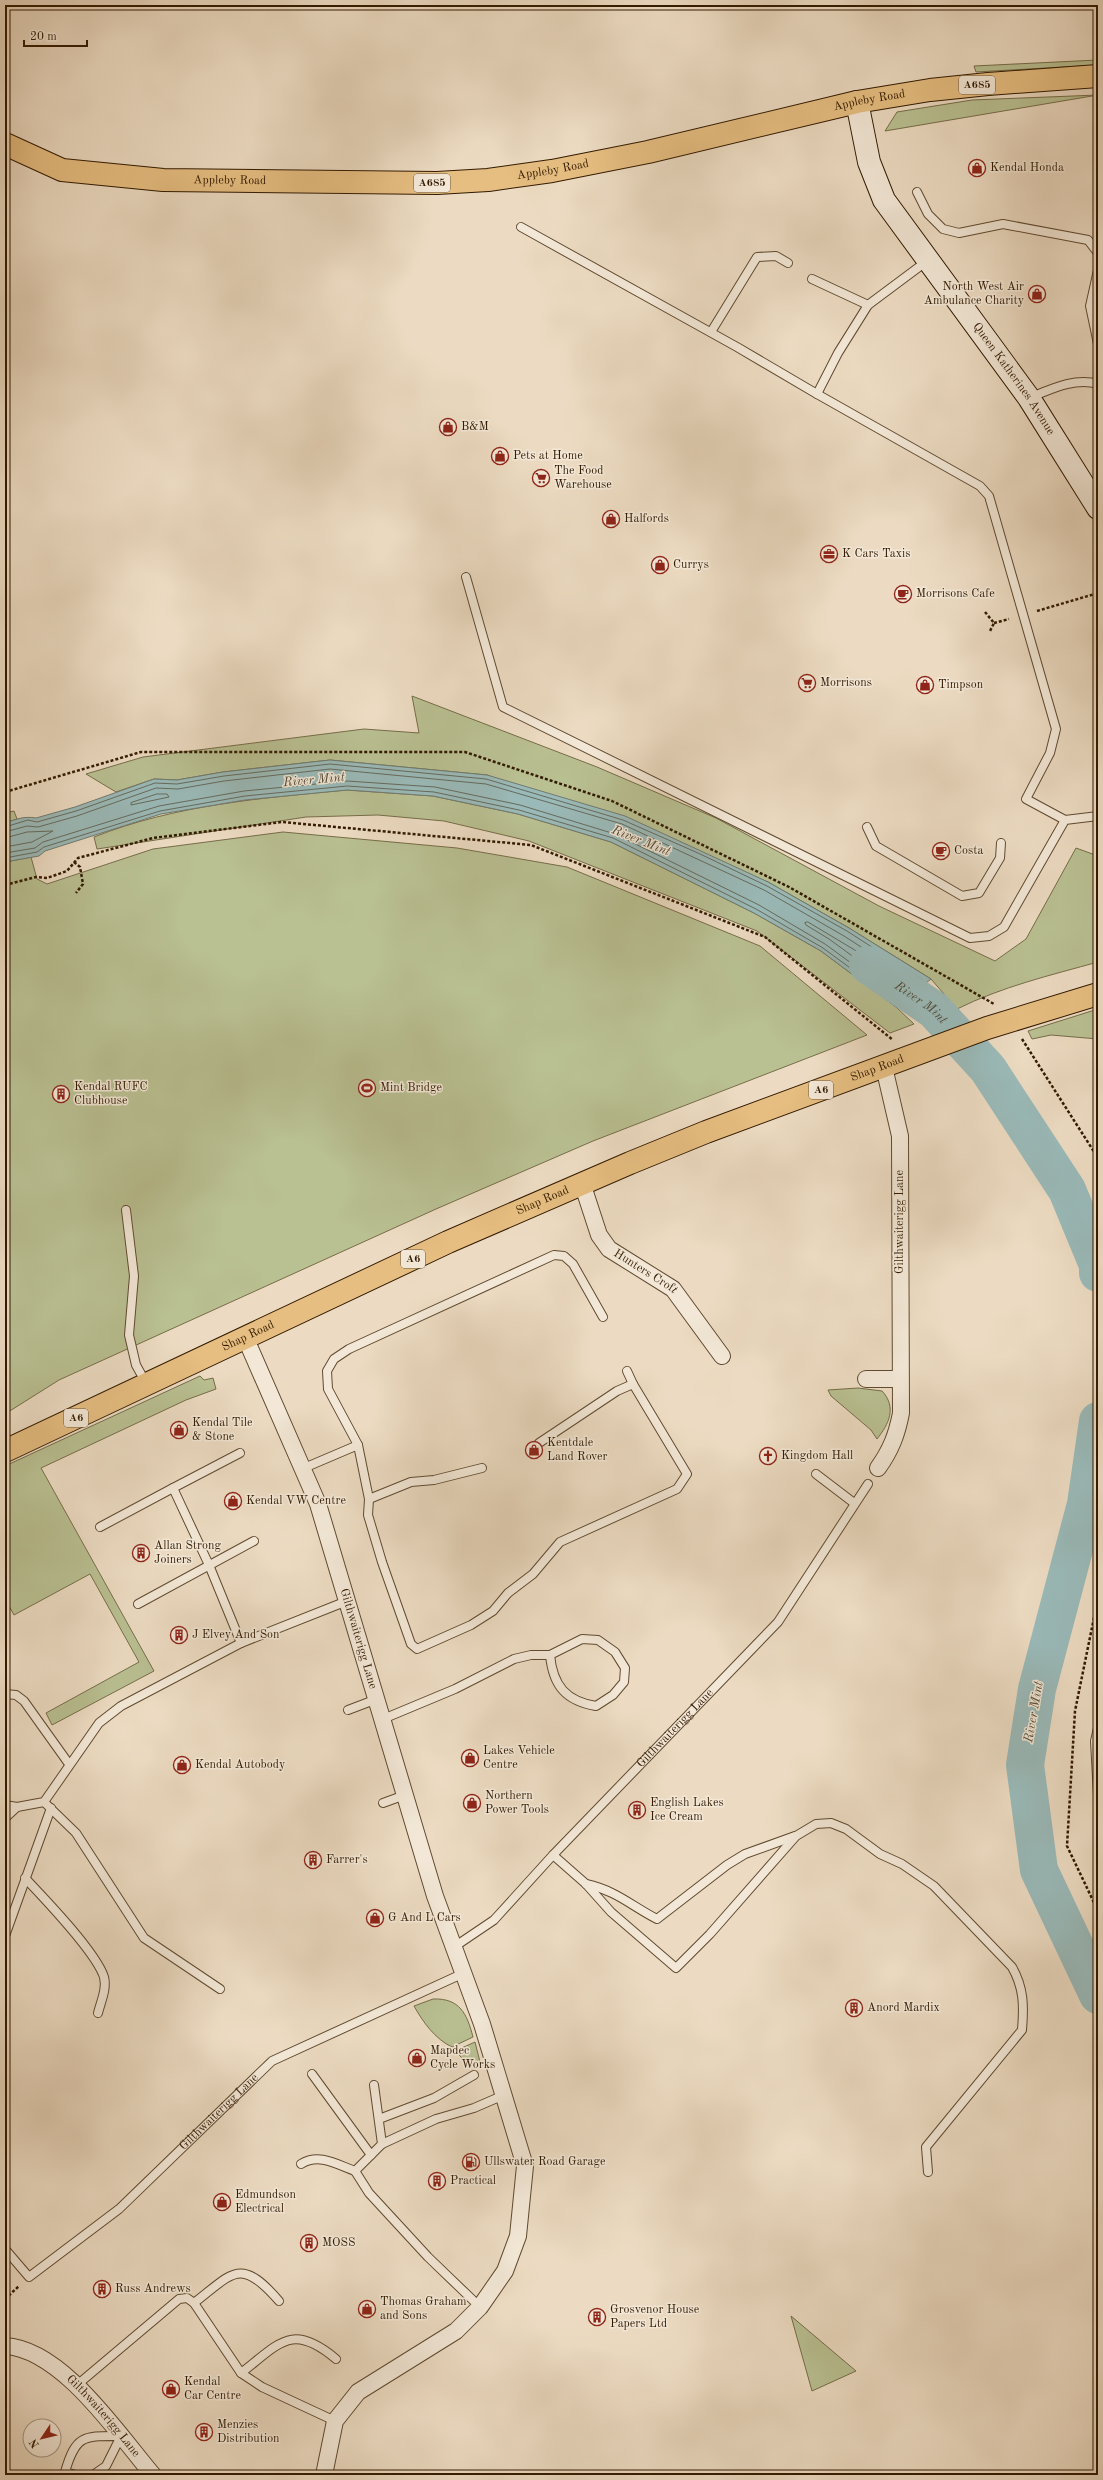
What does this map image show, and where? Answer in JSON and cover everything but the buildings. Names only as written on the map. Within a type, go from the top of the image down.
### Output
[{"type":"main road","name":"Appleby Road","points":[[5,144],[62,170],[163,180],[437,183],[488,180],[560,169],[648,152],[857,102],[930,90],[1098,76]]},
{"type":"main road","name":"Shap Road","points":[[5,1451],[245,1336],[448,1242],[706,1132],[987,1028],[1098,994]]},
{"type":"street","name":"Queen Katherines Avenue","points":[[857,102],[874,180],[894,215],[1028,398],[1098,508]]},
{"type":"street","name":"Gilthwaiterigg Lane","points":[[878,1468],[889,1452],[897,1433],[901,1412],[900,1136],[884,1067]]},
{"type":"street","name":"Hunters Croft","points":[[582,1184],[600,1235],[609,1249],[673,1289],[722,1356]]},
{"type":"street","name":"Gilthwaiterigg Lane","points":[[245,1336],[304,1468],[318,1504],[435,1896],[464,1973],[524,2159],[524,2198],[518,2236],[505,2271],[480,2307],[456,2331],[358,2392],[335,2421],[324,2475]]},
{"type":"street","points":[[866,1379],[900,1379]]},
{"type":"street","name":"Gilthwaiterigg Lane","points":[[5,2346],[15,2346],[50,2362],[77,2385],[153,2475]]},
{"type":"lane","points":[[917,192],[928,214],[943,229],[959,233],[1003,224],[1088,240],[1098,253]]},
{"type":"lane","points":[[521,227],[711,332],[980,486],[989,496],[1056,729],[1050,753],[1026,799],[1065,820],[1098,816]]},
{"type":"lane","points":[[711,332],[757,257],[776,256],[788,263]]},
{"type":"lane","points":[[817,394],[838,353],[868,305],[928,260]]},
{"type":"lane","points":[[1098,270],[1090,306],[1098,344]]},
{"type":"lane","points":[[812,279],[868,305]]},
{"type":"lane","points":[[1028,398],[1068,384],[1086,380],[1098,384]]},
{"type":"lane","points":[[466,577],[503,707],[970,938],[989,936],[1004,927],[1065,820]]},
{"type":"lane","points":[[867,827],[876,846],[962,896],[979,893],[1000,858],[1001,843]]},
{"type":"lane","points":[[126,1210],[134,1276],[129,1335],[136,1365],[146,1384]]},
{"type":"lane","points":[[603,1316],[573,1264],[564,1256],[554,1255],[349,1349],[334,1359],[327,1371],[328,1389],[358,1445],[369,1499],[368,1515],[411,1644],[417,1648],[425,1647],[471,1625],[493,1611],[508,1593],[533,1574],[560,1542],[676,1489],[687,1474],[633,1384],[627,1371]]},
{"type":"lane","points":[[539,1442],[617,1391],[633,1384]]},
{"type":"lane","points":[[304,1468],[358,1445]]},
{"type":"lane","points":[[100,1526],[240,1453]]},
{"type":"lane","points":[[369,1499],[411,1482],[434,1480],[482,1468]]},
{"type":"lane","points":[[816,1474],[854,1503]]},
{"type":"lane","name":"Gilthwaiterigg Lane","points":[[454,1947],[494,1920],[553,1855],[778,1622],[854,1503],[868,1484]]},
{"type":"lane","points":[[173,1488],[209,1565],[241,1643]]},
{"type":"lane","points":[[138,1604],[254,1541]]},
{"type":"lane","points":[[5,1804],[17,1807],[44,1802],[99,1723],[121,1706],[241,1643],[347,1601]]},
{"type":"lane","points":[[382,1719],[455,1689],[514,1659],[531,1655],[550,1655],[582,1639],[598,1640],[615,1652],[625,1668],[624,1682],[612,1695],[596,1706],[580,1703],[558,1687],[552,1671],[550,1655]]},
{"type":"lane","points":[[5,1694],[16,1695],[24,1701],[69,1764]]},
{"type":"lane","points":[[348,1710],[377,1699]]},
{"type":"lane","points":[[1098,1728],[1095,1741],[1098,1795]]},
{"type":"lane","points":[[383,1803],[405,1795]]},
{"type":"lane","points":[[44,1802],[76,1833],[144,1938],[220,1988]]},
{"type":"lane","points":[[5,1818],[17,1807]]},
{"type":"lane","points":[[5,1936],[51,1808]]},
{"type":"lane","points":[[586,1884],[603,1888],[623,1897],[657,1918],[663,1916],[727,1865],[745,1854],[796,1836],[816,1824],[830,1823],[839,1825],[880,1854],[902,1864],[934,1886],[1012,1968],[1021,1982],[1024,2010],[1022,2030],[926,2147],[928,2172]]},
{"type":"lane","points":[[553,1855],[586,1884],[611,1912],[676,1968],[710,1934],[796,1836]]},
{"type":"lane","points":[[25,1878],[51,1905],[95,1961],[104,1976],[106,1987],[98,2013]]},
{"type":"lane","name":"Gilthwaiterigg Lane","points":[[28,2277],[119,2209],[272,2061],[464,1973]]},
{"type":"lane","points":[[312,2074],[371,2155]]},
{"type":"lane","points":[[379,2119],[434,2098],[474,2076]]},
{"type":"lane","points":[[374,2085],[382,2144]]},
{"type":"lane","points":[[355,2171],[382,2144],[436,2119],[474,2108],[504,2095]]},
{"type":"lane","points":[[300,2164],[310,2158],[324,2159],[355,2171],[370,2193],[428,2257],[480,2307]]},
{"type":"lane","points":[[5,2249],[28,2277]]},
{"type":"lane","points":[[194,2303],[231,2274],[242,2272],[266,2285],[279,2301]]},
{"type":"lane","points":[[77,2385],[179,2299],[187,2298],[194,2303],[241,2373],[262,2387],[335,2421]]},
{"type":"lane","points":[[241,2373],[284,2340],[304,2338],[320,2345],[336,2359]]},
{"type":"lane","points":[[76,2475],[62,2474],[71,2451],[89,2436],[121,2436],[106,2466],[93,2475]]},
{"type":"path","points":[[990,631],[994,623],[1098,593]]},
{"type":"path","points":[[985,612],[994,623]]},
{"type":"path","points":[[5,792],[141,752],[465,752],[612,801],[789,888],[998,1006]]},
{"type":"path","points":[[5,885],[36,877],[47,878],[67,871],[78,858],[153,838],[282,822],[531,845],[765,937],[896,1042]]},
{"type":"path","points":[[74,862],[80,867],[83,884],[76,893]]},
{"type":"path","points":[[1019,1034],[1098,1158]]},
{"type":"path","points":[[5,2299],[28,2277]]},
{"type":"green space","points":[[1098,60],[1098,65],[976,72],[974,66]]},
{"type":"green space","points":[[1098,95],[885,131],[897,112],[972,100]]},
{"type":"green space","points":[[412,696],[597,767],[716,818],[879,906],[995,961],[1026,939],[1076,848],[1098,856],[1098,962],[991,994],[957,1009],[931,979],[849,928],[768,882],[487,775],[330,760],[223,772],[177,780],[154,779],[116,792],[86,774],[143,757],[364,729],[419,733]]},
{"type":"green space","points":[[347,790],[433,796],[518,814],[611,842],[754,913],[821,951],[896,1007],[914,1024],[890,1033],[757,931],[529,841],[444,821],[378,815],[306,817],[97,849],[94,837],[156,817],[219,804]]},
{"type":"green space","points":[[14,811],[17,819],[5,823],[5,813]]},
{"type":"green space","name":"Mint Bridge","points":[[283,832],[457,848],[567,867],[760,946],[867,1035],[593,1141],[436,1209],[59,1380],[5,1414],[5,862],[31,857],[37,879],[47,884],[153,849]]},
{"type":"green space","points":[[1098,1009],[1098,1039],[1051,1035],[1032,1039],[1028,1031]]},
{"type":"green space","points":[[200,1376],[204,1380],[213,1378],[216,1389],[186,1400],[41,1468],[154,1671],[52,1725],[46,1713],[139,1662],[90,1574],[14,1615],[9,1606],[5,1608],[5,1466]]},
{"type":"green space","points":[[858,1388],[882,1391],[887,1397],[890,1415],[885,1427],[877,1439],[871,1430],[831,1396],[828,1390]]},
{"type":"green space","points":[[433,1999],[450,2001],[461,2009],[468,2021],[473,2037],[452,2047],[435,2035],[425,2024],[414,2006]]},
{"type":"green space","points":[[475,2042],[480,2062],[469,2065],[455,2051]]},
{"type":"green space","points":[[791,2316],[856,2371],[812,2391]]},
{"type":"water","points":[[330,760],[487,775],[625,816],[768,882],[849,928],[931,979],[896,1007],[821,951],[754,913],[611,842],[518,814],[433,796],[347,790],[245,800],[161,814],[45,851],[39,856],[5,862],[5,823],[13,820],[32,817],[36,818],[75,807],[154,779],[177,780],[223,772]]},
{"type":"waterway","name":"River Mint","points":[[868,965],[934,1010],[988,1069],[1067,1190],[1098,1265],[1098,1273]]},
{"type":"waterway","name":"River Mint","points":[[1098,1421],[1086,1504],[1037,1689],[1025,1765],[1039,1870],[1098,1995]]},
{"type":"place","name":"Kendal Honda","points":[[977,168]]},
{"type":"place","name":"North West Air Ambulance Charity","points":[[1037,294]]},
{"type":"place","name":"B&M","points":[[448,427]]},
{"type":"place","name":"Pets at Home","points":[[500,456]]},
{"type":"place","name":"The Food Warehouse","points":[[541,478]]},
{"type":"place","name":"Halfords","points":[[611,519]]},
{"type":"place","name":"K Cars Taxis","points":[[829,554]]},
{"type":"place","name":"Currys","points":[[660,565]]},
{"type":"place","name":"Morrisons Cafe","points":[[903,594]]},
{"type":"place","name":"Morrisons","points":[[807,683]]},
{"type":"place","name":"Timpson","points":[[925,685]]},
{"type":"place","name":"Costa","points":[[941,851]]},
{"type":"place","name":"Mint Bridge","points":[[367,1088]]},
{"type":"place","name":"Kendal RUFC Clubhouse","points":[[61,1094]]},
{"type":"place","name":"Kendal Tile & Stone","points":[[179,1430]]},
{"type":"place","name":"Kentdale Land Rover","points":[[534,1450]]},
{"type":"place","name":"Kingdom Hall","points":[[768,1456]]},
{"type":"place","name":"Kendal VW Centre","points":[[233,1501]]},
{"type":"place","name":"Allan Strong Joiners","points":[[141,1553]]},
{"type":"place","name":"J Elvey And Son","points":[[179,1635]]},
{"type":"place","name":"Lakes Vehicle Centre","points":[[470,1758]]},
{"type":"place","name":"Kendal Autobody","points":[[182,1765]]},
{"type":"place","name":"Northern Power Tools","points":[[472,1803]]},
{"type":"place","name":"English Lakes Ice Cream","points":[[637,1810]]},
{"type":"place","name":"Farrer's","points":[[313,1860]]},
{"type":"place","name":"G And L Cars","points":[[375,1918]]},
{"type":"place","name":"Anord Mardix","points":[[854,2008]]},
{"type":"place","name":"Mapdec Cycle Works","points":[[417,2058]]},
{"type":"place","name":"Ullswater Road Garage","points":[[471,2162]]},
{"type":"place","name":"Practical","points":[[437,2181]]},
{"type":"place","name":"Edmundson Electrical","points":[[222,2202]]},
{"type":"place","name":"MOSS","points":[[309,2243]]},
{"type":"place","name":"Russ Andrews","points":[[102,2289]]},
{"type":"place","name":"Thomas Graham and Sons","points":[[367,2309]]},
{"type":"place","name":"Grosvenor House Papers Ltd","points":[[597,2317]]},
{"type":"place","name":"Kendal Car Centre","points":[[171,2389]]},
{"type":"place","name":"Menzies Distribution","points":[[204,2432]]}]
